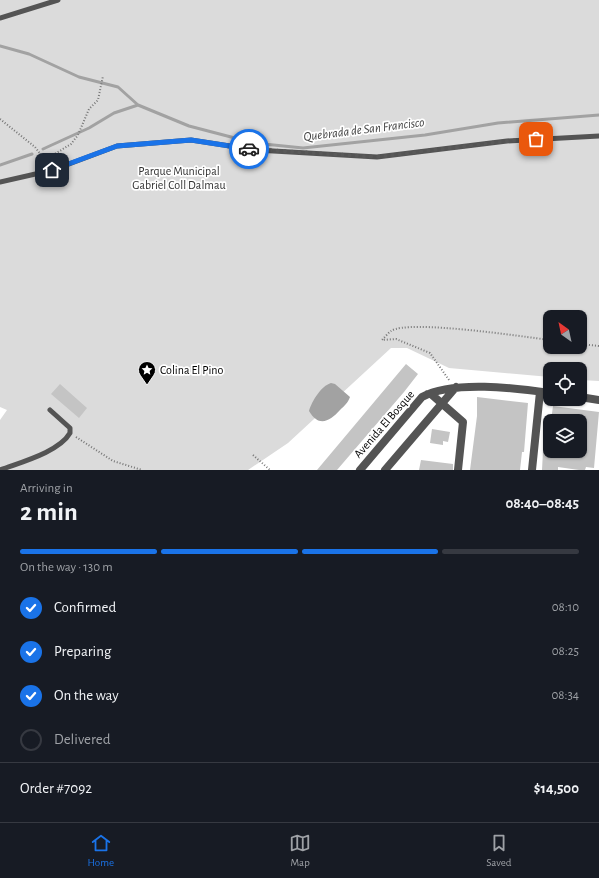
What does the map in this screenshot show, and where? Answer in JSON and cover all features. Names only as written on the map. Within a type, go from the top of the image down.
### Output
[{"type":"street","name":"Avenida El Bosque","points":[[360,470],[422,397],[427,394],[456,387],[543,392]]},
{"type":"street","points":[[385,470],[456,387]]},
{"type":"street","points":[[532,470],[540,392]]},
{"type":"street","name":"Avenida El Bosque","points":[[427,394],[431,394],[463,422],[458,470]]},
{"type":"street","points":[[587,398],[599,400]]},
{"type":"lane","points":[[0,18],[58,0]]},
{"type":"lane","points":[[0,182],[52,170],[117,146],[191,140],[256,150],[377,157],[507,141],[599,136]]},
{"type":"lane","points":[[0,470],[58,446],[70,433],[70,428],[50,410]]},
{"type":"path","points":[[45,160],[71,144],[78,135],[89,109],[98,100],[103,76]]},
{"type":"path","points":[[0,119],[35,147],[52,170]]},
{"type":"path","points":[[456,387],[442,371],[430,353],[396,339],[382,340],[391,330],[405,328],[461,329],[543,339]]},
{"type":"path","points":[[587,345],[599,346]]},
{"type":"path","points":[[70,433],[113,461],[142,470]]},
{"type":"path","points":[[253,455],[270,470]]},
{"type":"green space","name":"Parque Municipal Gabriel Coll Dalmau","points":[[0,0],[599,0],[599,381],[587,380],[587,362],[543,362],[543,376],[449,368],[407,348],[391,348],[288,443],[248,470],[0,470],[0,420],[7,410],[0,407]]},
{"type":"shaded area","points":[[331,383],[335,384],[350,397],[346,404],[328,420],[317,420],[309,411],[312,403],[317,394]]},
{"type":"building","points":[[406,364],[418,374],[404,392],[337,470],[317,470]]},
{"type":"building","points":[[60,384],[87,408],[79,418],[51,394]]},
{"type":"building","points":[[477,397],[528,403],[524,452],[522,452],[520,470],[470,470],[477,416]]},
{"type":"building","points":[[553,406],[599,412],[594,468],[586,467],[585,470],[579,470],[558,467],[558,470],[542,470],[543,451],[543,458],[587,458],[587,414],[552,414]]},
{"type":"building","points":[[432,429],[450,432],[448,442],[443,441],[443,445],[430,443]]},
{"type":"building","points":[[421,460],[453,464],[453,470],[419,470]]},
{"type":"waterway","name":"Quebrada de San Francisco","points":[[0,46],[29,54],[79,77],[118,87],[138,105],[189,126],[254,143],[303,148],[425,135],[498,123],[599,115]]},
{"type":"waterway","name":"Quebrada de San Francisco","points":[[43,149],[89,128],[114,113],[138,105]]},
{"type":"waterway","name":"Quebrada de San Francisco","points":[[0,165],[32,154]]},
{"type":"way so far","points":[[249,149],[377,157],[507,141],[536,139]]},
{"type":"place","name":"Colina El Pino","points":[[147,385]]},
{"type":"route","points":[[52,170],[117,146],[191,140],[249,149]]}]
